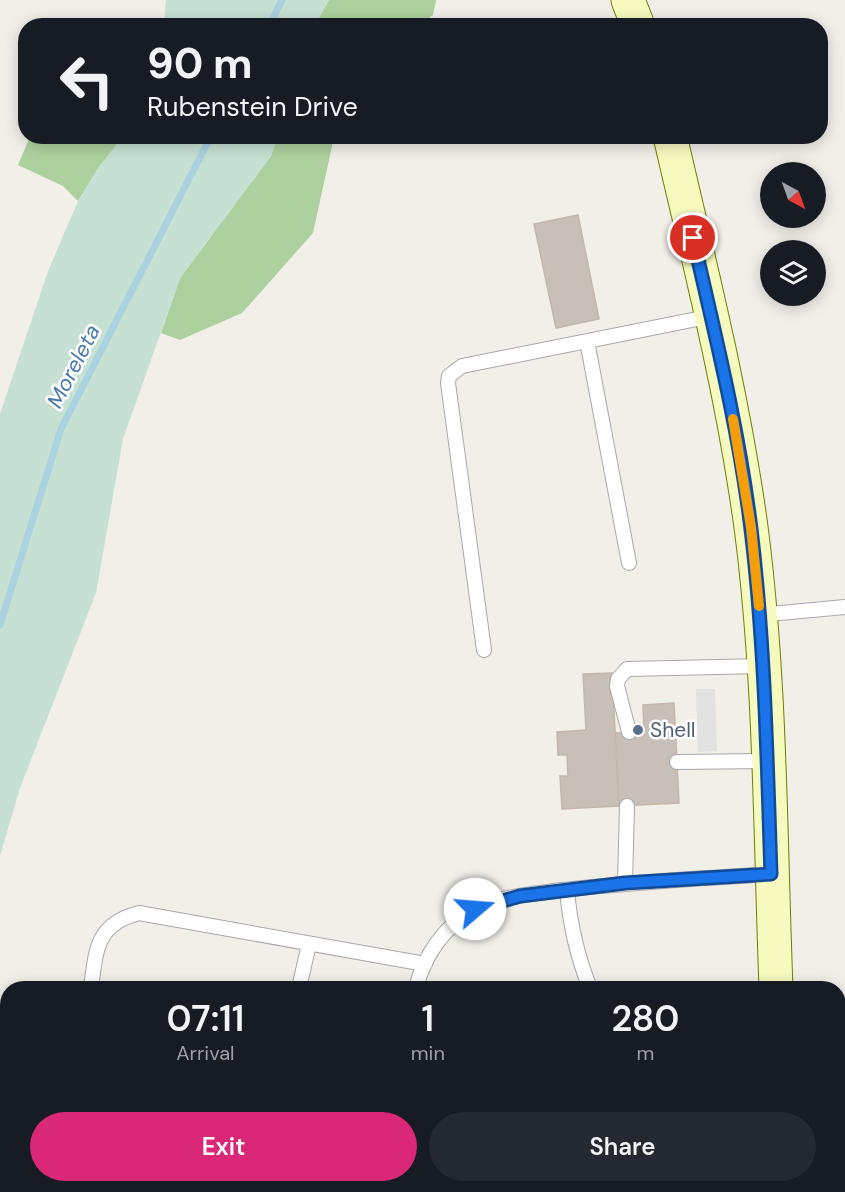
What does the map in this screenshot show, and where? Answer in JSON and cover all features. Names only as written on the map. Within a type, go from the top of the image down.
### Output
[{"type":"street","points":[[628,0],[635,18]]},
{"type":"street","points":[[672,144],[712,316],[742,465],[765,666],[776,981]]},
{"type":"lane","points":[[484,650],[448,383],[449,376],[462,366],[712,316]]},
{"type":"lane","points":[[587,340],[629,563]]},
{"type":"lane","points":[[760,615],[845,607]]},
{"type":"lane","points":[[629,732],[617,686],[618,679],[627,669],[765,666]]},
{"type":"lane","points":[[677,762],[767,761]]},
{"type":"lane","points":[[625,883],[627,806]]},
{"type":"lane","points":[[419,981],[425,964],[445,931],[459,919],[495,902],[625,883],[771,874]]},
{"type":"lane","points":[[567,890],[570,924],[579,960],[587,981]]},
{"type":"lane","points":[[92,981],[97,944],[109,928],[124,917],[140,913],[425,964]]},
{"type":"lane","points":[[301,981],[309,944]]},
{"type":"green space","points":[[166,0],[329,0],[318,18],[165,18]]},
{"type":"green space","points":[[329,0],[436,0],[433,15],[429,18],[319,18]]},
{"type":"green space","points":[[27,144],[117,144],[99,167],[78,201],[63,186],[18,165]]},
{"type":"green space","points":[[117,144],[275,144],[271,156],[180,278],[123,439],[96,593],[20,788],[0,856],[0,414],[48,271],[78,201],[99,167]]},
{"type":"green space","points":[[275,144],[332,144],[313,233],[242,313],[180,340],[161,333],[180,278],[271,156]]},
{"type":"shaded area","points":[[696,689],[715,689],[717,751],[698,752]]},
{"type":"building","points":[[578,215],[599,319],[556,328],[534,224]]},
{"type":"building","points":[[612,673],[619,806],[562,809],[560,776],[568,776],[567,755],[558,755],[557,732],[586,730],[583,674]]},
{"type":"building","points":[[674,703],[679,803],[619,806],[615,733],[644,732],[643,705]]},
{"type":"waterway","name":"Moreleta","points":[[273,18],[282,0]]},
{"type":"waterway","name":"Moreleta","points":[[0,625],[61,429],[207,144]]},
{"type":"slow traffic","points":[[733,419],[751,527],[759,606]]},
{"type":"place","name":"Shell","points":[[638,730]]},
{"type":"route","points":[[475,909],[520,896],[625,883],[771,874],[765,666],[751,527],[731,409],[693,238]]}]
